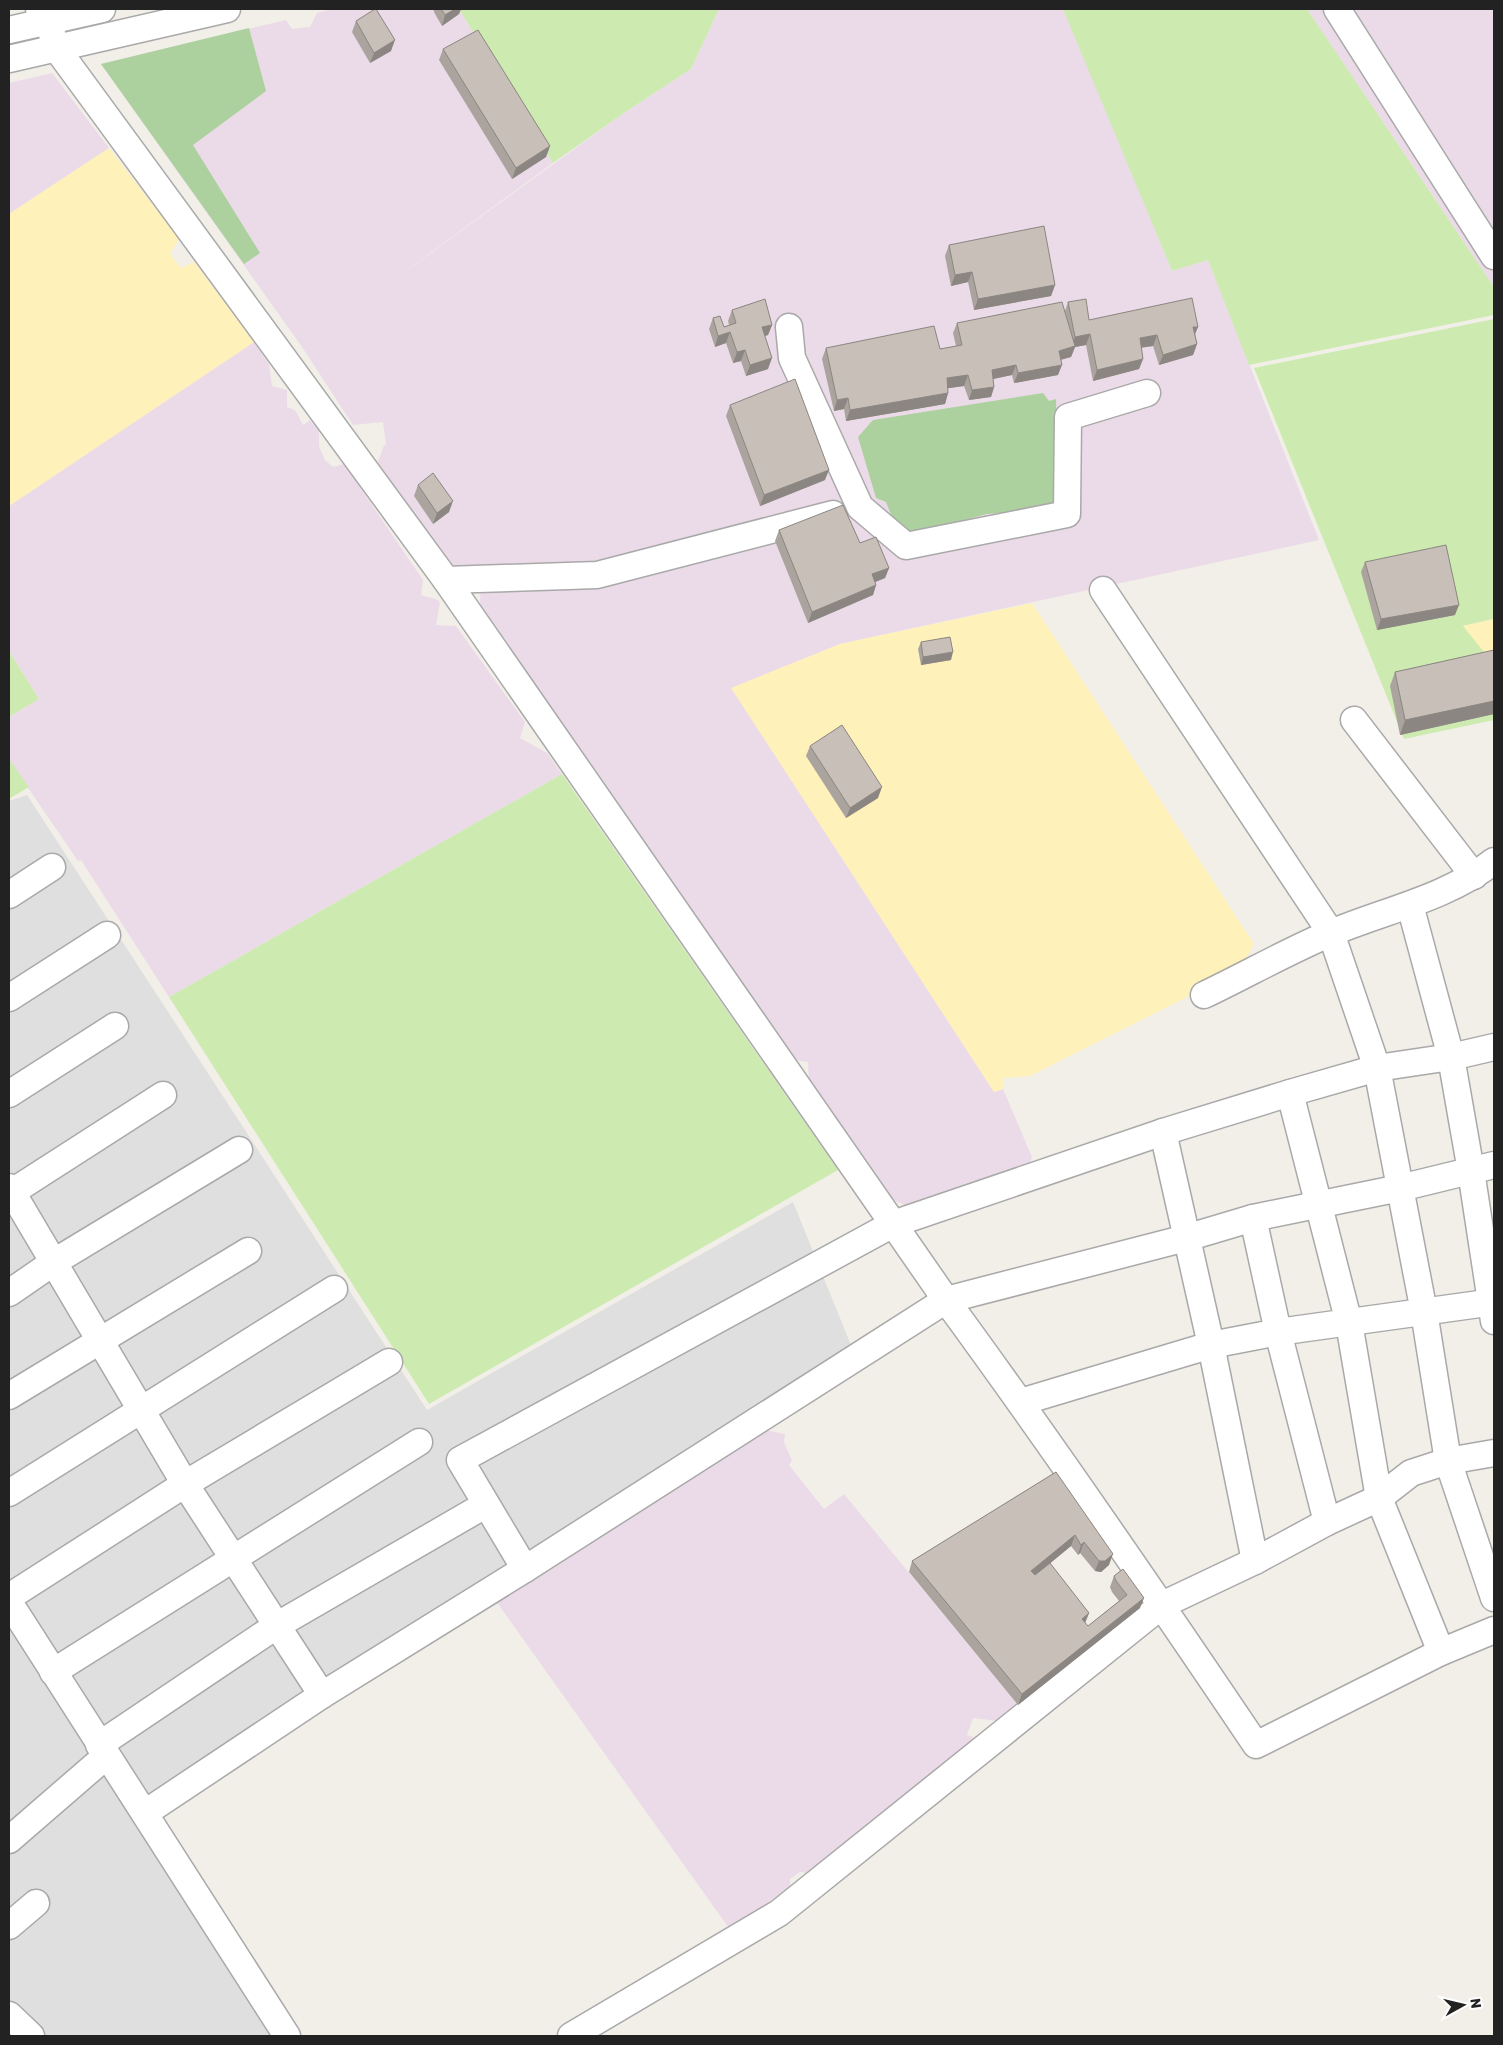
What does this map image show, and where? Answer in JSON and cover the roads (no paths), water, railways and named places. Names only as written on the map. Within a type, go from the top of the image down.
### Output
[{"type":"street","points":[[9,30],[44,15],[102,9]]},
{"type":"street","points":[[9,59],[227,9]]},
{"type":"street","points":[[1336,9],[1494,256]]},
{"type":"street","points":[[44,15],[58,49],[446,580],[946,1300],[1021,1402],[1162,1605],[1256,1745],[1441,1652],[1494,1630]]},
{"type":"street","points":[[789,327],[792,358],[860,506],[906,546],[1067,514],[1068,417],[1147,393]]},
{"type":"street","points":[[446,580],[597,575],[860,506]]},
{"type":"street","points":[[1103,590],[1331,933],[1377,1068],[1424,1312],[1448,1461],[1494,1598]]},
{"type":"street","points":[[1204,995],[1331,933],[1410,905],[1484,869],[1354,720]]},
{"type":"street","points":[[9,895],[52,868]]},
{"type":"street","points":[[1021,1402],[1211,1345],[1278,1332],[1424,1312],[1493,1309],[1483,1168],[1410,905]]},
{"type":"street","points":[[9,998],[107,935]]},
{"type":"street","points":[[9,1094],[115,1026]]},
{"type":"street","points":[[525,1569],[485,1505],[460,1460],[893,1224],[1162,1132],[1290,1093],[1377,1068],[1451,1057],[1494,1047]]},
{"type":"street","points":[[1290,1093],[1349,1323],[1378,1498],[1441,1652]]},
{"type":"street","points":[[163,1095],[10,1191],[142,1409],[185,1484],[322,1695]]},
{"type":"street","points":[[1162,1132],[1211,1345],[1255,1561]]},
{"type":"street","points":[[9,1294],[54,1262],[239,1150]]},
{"type":"street","points":[[144,1813],[322,1695],[525,1569],[946,1300],[1186,1238],[1253,1218],[1400,1188],[1483,1168]]},
{"type":"street","points":[[1253,1218],[1278,1332],[1327,1522]]},
{"type":"street","points":[[9,1396],[248,1251]]},
{"type":"street","points":[[9,1493],[334,1289]]},
{"type":"street","points":[[9,1597],[185,1484],[389,1362]]},
{"type":"street","points":[[52,1672],[419,1442]]},
{"type":"street","points":[[571,2036],[779,1913],[1162,1605],[1255,1561],[1327,1522],[1378,1498],[1411,1473],[1448,1461],[1494,1452]]},
{"type":"street","points":[[9,1840],[103,1751],[276,1626],[485,1505]]},
{"type":"street","points":[[9,1602],[52,1672],[287,2036]]},
{"type":"street","points":[[9,1926],[36,1903]]},
{"type":"street","points":[[9,2015],[30,2036]]}]
